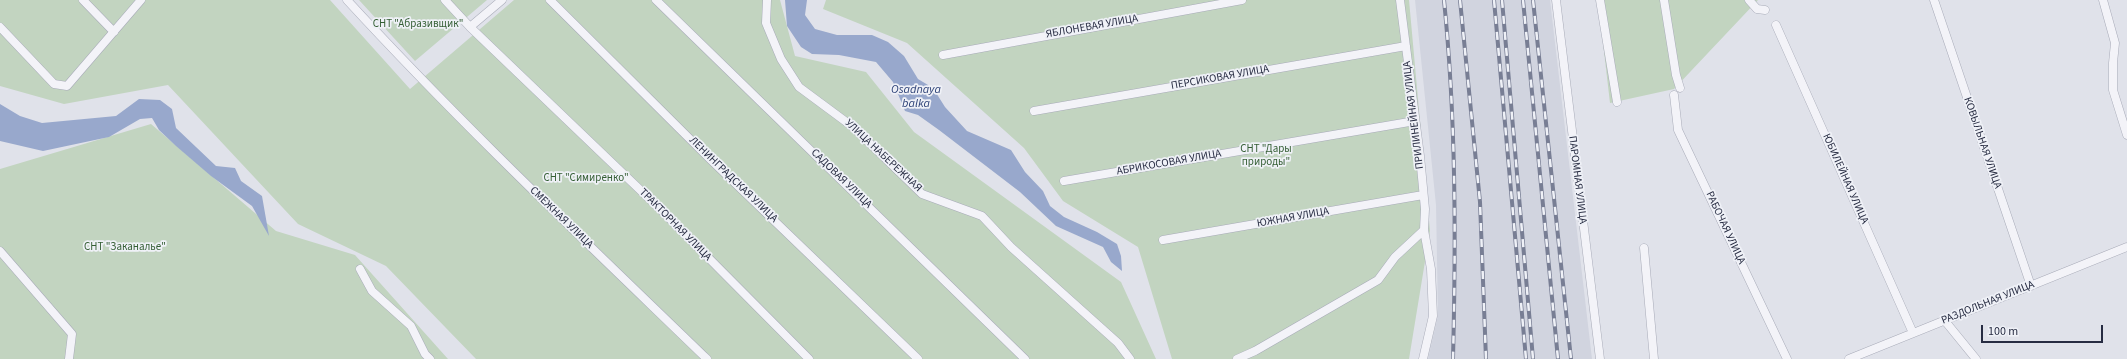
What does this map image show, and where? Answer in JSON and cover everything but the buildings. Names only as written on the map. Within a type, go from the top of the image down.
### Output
[{"type":"street","points":[[84,0],[114,32]]},
{"type":"street","points":[[0,28],[54,84],[67,86],[141,0]]},
{"type":"street","name":"СМЕЖНАЯ УЛИЦА","points":[[347,0],[416,75],[482,141],[707,359]]},
{"type":"street","name":"ТРАКТОРНАЯ УЛИЦА","points":[[445,0],[470,27],[660,209],[809,359]]},
{"type":"street","points":[[470,27],[502,0]]},
{"type":"street","name":"ЛЕНИНГРАДСКАЯ УЛИЦА","points":[[550,0],[717,166],[918,359]]},
{"type":"street","name":"САДОВАЯ УЛИЦА","points":[[656,0],[1025,359]]},
{"type":"street","name":"УЛИЦА НАБЕРЕЖНАЯ","points":[[768,0],[766,23],[780,59],[799,87],[853,127],[922,194],[982,216],[1011,246],[1118,343],[1130,359]]},
{"type":"street","name":"ЯБЛОНЕВАЯ УЛИЦА","points":[[942,55],[1242,0]]},
{"type":"street","name":"ПРИЛИНЕЙНАЯ УЛИЦА","points":[[1400,0],[1416,121],[1423,195],[1424,230],[1431,269],[1433,316],[1423,359]]},
{"type":"street","name":"ПАРОМНАЯ УЛИЦА","points":[[1556,0],[1600,359]]},
{"type":"street","points":[[1600,0],[1617,102]]},
{"type":"street","points":[[1664,0],[1676,75],[1680,88]]},
{"type":"street","points":[[1749,0],[1757,9],[1765,10]]},
{"type":"street","name":"КОВЫЛЬНАЯ УЛИЦА","points":[[1934,0],[2031,286]]},
{"type":"street","points":[[2103,0],[2115,43],[2113,90],[2127,135]]},
{"type":"street","name":"ЮБИЛЕЙНАЯ УЛИЦА","points":[[1776,25],[1913,333]]},
{"type":"street","name":"ПЕРСИКОВАЯ УЛИЦА","points":[[1034,111],[1406,46]]},
{"type":"street","name":"РАБОЧАЯ УЛИЦА","points":[[1674,95],[1678,130],[1787,359]]},
{"type":"street","name":"АБРИКОСОВАЯ УЛИЦА","points":[[1064,181],[1416,121]]},
{"type":"street","name":"ЮЖНАЯ УЛИЦА","points":[[1163,240],[1423,195]]},
{"type":"street","points":[[1237,359],[1255,351],[1378,280],[1395,257],[1424,230]]},
{"type":"street","name":"РАЗДОЛЬНАЯ УЛИЦА","points":[[1849,359],[2127,247]]},
{"type":"street","points":[[1644,248],[1654,359]]},
{"type":"street","points":[[0,251],[72,334],[69,359]]},
{"type":"street","points":[[360,269],[372,291],[411,326],[425,354],[430,359]]},
{"type":"street","points":[[1945,321],[1976,359]]},
{"type":"shaded area","points":[[1415,0],[1550,0],[1592,359],[1428,359],[1438,315],[1436,205]]},
{"type":"green space","name":"СНТ \"Симиренко\"","points":[[0,0],[330,0],[410,89],[514,0],[780,0],[795,56],[866,72],[914,132],[1121,282],[1156,359],[476,359],[386,266],[298,224],[168,85],[64,104],[0,86]]},
{"type":"green space","name":"СНТ \"Абразивщик\"","points":[[359,0],[487,0],[415,61]]},
{"type":"green space","name":"СНТ \"Дары природы\"","points":[[826,0],[1409,0],[1430,231],[1409,359],[1172,359],[1138,247],[1063,201],[1024,148],[907,43],[823,9]]},
{"type":"green space","points":[[1598,0],[1758,0],[1674,89],[1610,103]]},
{"type":"green space","name":"СНТ \"Заканалье\"","points":[[151,124],[276,231],[355,255],[448,359],[0,359],[0,169]]},
{"type":"water","name":"Osadnaya balka","points":[[785,0],[807,0],[805,15],[815,29],[837,35],[872,35],[888,42],[904,56],[918,79],[933,88],[945,107],[967,131],[1011,150],[1025,172],[1043,191],[1050,206],[1064,217],[1097,232],[1117,244],[1121,256],[1122,271],[1111,262],[1103,247],[1056,226],[1020,192],[939,130],[918,115],[905,111],[893,82],[876,62],[839,55],[812,54],[801,47],[787,26]]},
{"type":"water","points":[[139,99],[160,100],[172,109],[176,128],[216,166],[235,168],[241,181],[262,196],[269,236],[252,206],[211,176],[176,146],[159,130],[152,118],[140,119],[109,137],[43,151],[0,141],[0,104],[20,116],[42,123],[116,116]]},
{"type":"railway","points":[[1444,0],[1453,134],[1455,269],[1453,359]]},
{"type":"railway","points":[[1460,0],[1480,202],[1486,359]]},
{"type":"railway","points":[[1494,0],[1526,359]]},
{"type":"railway","points":[[1502,0],[1533,359]]},
{"type":"railway","points":[[1523,0],[1558,359]]},
{"type":"railway","points":[[1533,0],[1571,359]]}]
